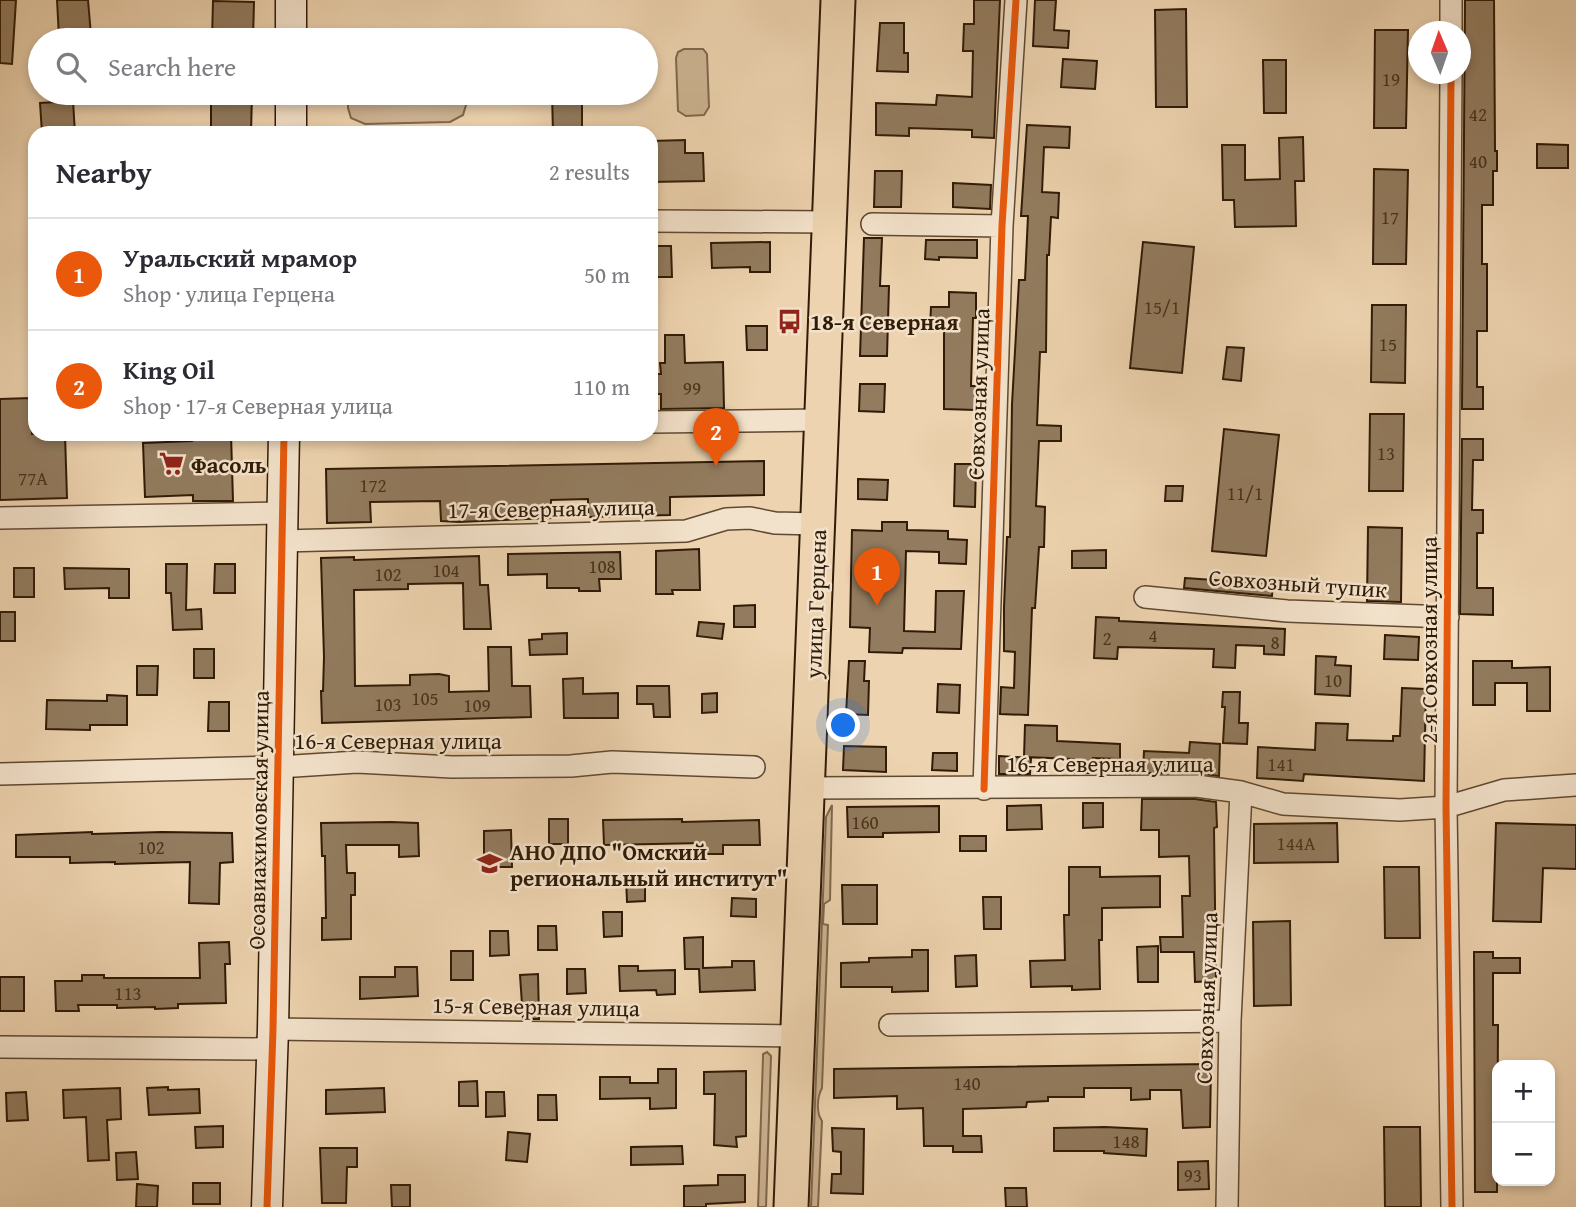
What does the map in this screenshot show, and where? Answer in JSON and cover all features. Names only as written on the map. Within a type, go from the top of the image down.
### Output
[{"type":"main road","name":"улица Герцена","points":[[791,1207],[838,0]]},
{"type":"street","points":[[291,0],[291,28]]},
{"type":"street","name":"Совхозная улица","points":[[984,789],[1002,226],[1016,0]]},
{"type":"street","points":[[1451,0],[1451,21]]},
{"type":"street","name":"2-я Совхозная улица","points":[[1451,84],[1446,807],[1452,1207]]},
{"type":"street","points":[[290,126],[291,105]]},
{"type":"street","points":[[658,220],[831,222]]},
{"type":"street","points":[[872,224],[1002,226]]},
{"type":"street","points":[[658,422],[822,420]]},
{"type":"street","name":"Осоавиахимовская улица","points":[[267,1207],[279,767],[284,441]]},
{"type":"street","name":"17-я Северная улица","points":[[0,518],[282,527],[685,531],[726,519],[750,518],[775,523],[818,524]]},
{"type":"street","name":"Совхозный тупик","points":[[1145,597],[1287,611],[1448,617]]},
{"type":"street","name":"16-я Северная улица","points":[[0,774],[279,767],[357,762],[452,767],[571,766],[612,762],[754,767]]},
{"type":"street","name":"16-я Северная улица","points":[[807,788],[1196,786],[1241,792],[1283,804],[1358,809],[1446,807],[1504,790],[1576,785]]},
{"type":"street","name":"Совхозная улица","points":[[1227,1207],[1230,1021],[1241,792]]},
{"type":"street","points":[[890,1025],[1230,1021]]},
{"type":"street","name":"15-я Северная улица","points":[[0,1047],[273,1039],[798,1036]]},
{"type":"shaded area","points":[[684,49],[703,49],[707,54],[709,107],[704,115],[686,116],[678,111],[676,58],[678,52]]},
{"type":"shaded area","points":[[348,105],[466,105],[463,115],[450,122],[365,124],[351,118]]},
{"type":"shaded area","points":[[832,805],[830,900],[824,904],[823,924],[828,925],[822,1088],[818,1105],[822,1121],[818,1207],[811,1207],[826,817]]},
{"type":"shaded area","points":[[767,1052],[771,1056],[766,1207],[758,1207],[763,1054]]},
{"type":"building","points":[[0,0],[16,0],[12,64],[0,63]]},
{"type":"building","points":[[57,0],[88,0],[90,28],[59,28]]},
{"type":"building","points":[[974,0],[1000,0],[994,138],[972,137],[972,130],[909,128],[909,136],[876,135],[876,103],[936,105],[937,95],[972,97],[973,51],[963,51],[964,24],[974,24]]},
{"type":"building","points":[[1035,0],[1056,0],[1054,30],[1069,31],[1068,48],[1033,46]]},
{"type":"building","points":[[1465,0],[1494,0],[1497,171],[1493,171],[1493,205],[1482,205],[1482,264],[1487,264],[1487,331],[1477,331],[1477,387],[1483,387],[1483,409],[1462,409],[1464,84],[1471,84],[1471,21],[1465,21]]},
{"type":"building","points":[[213,1],[254,2],[253,28],[212,28]]},
{"type":"building","points":[[1186,9],[1187,107],[1156,107],[1155,10]]},
{"type":"building","points":[[880,23],[904,23],[904,53],[908,53],[908,72],[877,71]]},
{"type":"building","points":[[1375,30],[1408,30],[1406,128],[1374,128]]},
{"type":"building","points":[[1063,59],[1097,61],[1095,89],[1061,87]]},
{"type":"building","points":[[1263,60],[1286,60],[1286,113],[1264,113]]},
{"type":"building","points":[[40,105],[73,105],[75,126],[42,126]]},
{"type":"building","points":[[211,105],[252,105],[251,126],[211,126]]},
{"type":"building","points":[[552,105],[582,105],[582,126],[553,126]]},
{"type":"building","points":[[1027,125],[1070,127],[1069,148],[1044,147],[1042,192],[1059,193],[1058,218],[1051,217],[1047,255],[1046,352],[1040,352],[1037,425],[1061,426],[1061,441],[1039,441],[1036,506],[1045,507],[1044,547],[1039,547],[1035,608],[1032,608],[1028,715],[1000,714],[1001,687],[1014,688],[1015,652],[1004,651],[1004,607],[1007,537],[1010,537],[1012,404],[1019,280],[1025,280],[1028,216],[1021,216]]},
{"type":"building","points":[[1303,137],[1304,181],[1295,181],[1296,226],[1235,227],[1234,200],[1223,200],[1222,145],[1245,145],[1245,180],[1280,179],[1279,138]]},
{"type":"building","points":[[685,140],[685,153],[703,153],[704,181],[658,182],[658,141]]},
{"type":"building","points":[[1537,144],[1568,145],[1568,168],[1537,168]]},
{"type":"building","points":[[1374,169],[1408,170],[1406,264],[1373,264]]},
{"type":"building","points":[[875,171],[902,171],[901,207],[874,207]]},
{"type":"building","points":[[953,183],[991,185],[990,209],[953,207]]},
{"type":"building","points":[[864,238],[882,238],[880,286],[889,286],[887,356],[860,356]]},
{"type":"building","points":[[926,240],[977,240],[977,258],[925,259]]},
{"type":"building","points":[[770,242],[770,272],[750,272],[750,267],[712,268],[711,243]]},
{"type":"building","points":[[1143,242],[1194,247],[1182,373],[1130,368]]},
{"type":"building","points":[[658,246],[671,246],[672,277],[658,277]]},
{"type":"building","points":[[949,292],[976,293],[971,386],[976,386],[975,410],[944,409],[944,329],[930,328],[931,307],[949,307]]},
{"type":"building","points":[[1372,305],[1406,305],[1405,383],[1371,382]]},
{"type":"building","points":[[746,326],[767,326],[767,350],[747,350]]},
{"type":"building","points":[[665,335],[684,335],[685,363],[723,362],[724,408],[661,409],[658,374],[661,374],[660,363],[665,363]]},
{"type":"building","points":[[1227,347],[1244,348],[1241,381],[1223,379]]},
{"type":"building","points":[[860,384],[885,384],[884,412],[859,411]]},
{"type":"building","points":[[28,398],[28,441],[65,441],[67,498],[0,500],[0,399]]},
{"type":"building","points":[[1370,414],[1404,414],[1403,491],[1369,491]]},
{"type":"building","points":[[1224,429],[1279,435],[1266,556],[1212,551]]},
{"type":"building","points":[[1462,439],[1483,439],[1483,460],[1473,460],[1472,510],[1483,510],[1483,533],[1477,533],[1477,588],[1493,588],[1493,615],[1460,614]]},
{"type":"building","points":[[231,441],[233,501],[193,501],[193,495],[145,497],[143,443]]},
{"type":"building","points":[[764,461],[764,495],[670,497],[670,515],[588,517],[588,499],[551,500],[551,518],[459,522],[441,521],[440,501],[370,502],[371,522],[327,523],[326,469]]},
{"type":"building","points":[[955,464],[976,464],[975,507],[954,506]]},
{"type":"building","points":[[858,479],[888,480],[887,500],[858,499]]},
{"type":"building","points":[[1166,486],[1183,486],[1182,501],[1165,501]]},
{"type":"building","points":[[882,522],[907,522],[907,530],[948,531],[948,539],[967,540],[966,564],[939,563],[939,552],[906,551],[904,631],[935,632],[936,591],[964,591],[961,649],[903,648],[902,653],[869,652],[870,628],[850,627],[852,530],[882,531]]},
{"type":"building","points":[[1368,527],[1402,528],[1401,602],[1367,601]]},
{"type":"building","points":[[699,549],[700,590],[672,590],[673,594],[656,594],[656,551]]},
{"type":"building","points":[[1106,550],[1106,568],[1072,568],[1072,551]]},
{"type":"building","points":[[620,552],[621,579],[599,579],[600,591],[547,588],[547,574],[508,575],[508,554]]},
{"type":"building","points":[[479,556],[480,585],[488,585],[491,629],[464,629],[463,583],[408,584],[408,589],[354,590],[355,686],[410,685],[410,675],[439,674],[449,676],[449,692],[489,691],[488,647],[511,647],[512,686],[530,686],[531,717],[322,723],[324,657],[321,558],[354,557],[354,560]]},
{"type":"building","points":[[166,564],[187,564],[186,610],[201,609],[202,629],[173,630],[171,593],[166,593]]},
{"type":"building","points":[[215,564],[235,564],[235,593],[214,593]]},
{"type":"building","points":[[14,568],[34,568],[34,597],[14,597]]},
{"type":"building","points":[[64,568],[129,569],[129,598],[109,598],[109,588],[65,589]]},
{"type":"building","points":[[1185,578],[1273,584],[1272,596],[1184,588]]},
{"type":"building","points":[[755,605],[755,627],[734,627],[734,606]]},
{"type":"building","points":[[0,612],[15,612],[15,641],[0,641]]},
{"type":"building","points":[[1096,617],[1119,618],[1119,621],[1285,629],[1284,655],[1264,654],[1264,646],[1236,645],[1235,668],[1213,667],[1214,649],[1118,647],[1117,659],[1094,658]]},
{"type":"building","points":[[699,622],[724,624],[722,639],[697,636]]},
{"type":"building","points":[[567,633],[567,654],[530,655],[529,640],[542,639],[542,634]]},
{"type":"building","points":[[1385,635],[1419,637],[1418,660],[1384,659]]},
{"type":"building","points":[[194,649],[214,649],[214,678],[194,678]]},
{"type":"building","points":[[1316,656],[1336,657],[1335,665],[1351,666],[1350,696],[1315,694]]},
{"type":"building","points":[[849,661],[865,661],[864,681],[869,681],[868,715],[846,714]]},
{"type":"building","points":[[1473,661],[1512,661],[1512,668],[1550,667],[1550,711],[1527,711],[1527,683],[1495,683],[1495,705],[1473,705]]},
{"type":"building","points":[[137,666],[158,666],[157,695],[137,695]]},
{"type":"building","points":[[583,678],[583,694],[618,693],[618,718],[564,718],[563,679]]},
{"type":"building","points":[[938,684],[960,685],[959,713],[937,712]]},
{"type":"building","points":[[637,686],[669,686],[670,717],[654,717],[653,704],[637,704]]},
{"type":"building","points":[[1402,688],[1426,689],[1424,781],[1304,774],[1303,781],[1257,778],[1258,747],[1315,750],[1316,723],[1348,724],[1347,740],[1393,741],[1393,736],[1400,736]]},
{"type":"building","points":[[1223,692],[1240,692],[1239,723],[1248,723],[1247,744],[1223,743]]},
{"type":"building","points":[[717,693],[717,712],[702,713],[702,694]]},
{"type":"building","points":[[107,695],[127,696],[127,725],[90,725],[90,730],[46,729],[47,700],[107,701]]},
{"type":"building","points":[[209,702],[229,702],[229,731],[208,731]]},
{"type":"building","points":[[1025,725],[1057,726],[1057,741],[1120,744],[1120,759],[1093,758],[1092,773],[1073,773],[1073,759],[1024,757]]},
{"type":"building","points":[[1190,742],[1220,744],[1219,776],[1143,773],[1144,751],[1189,753]]},
{"type":"building","points":[[844,746],[886,747],[886,772],[843,770]]},
{"type":"building","points":[[933,753],[957,753],[957,771],[932,770]]},
{"type":"building","points":[[999,756],[1031,758],[1030,774],[999,774]]},
{"type":"building","points":[[1142,799],[1195,799],[1216,802],[1216,981],[1195,982],[1194,952],[1161,952],[1160,937],[1183,937],[1182,896],[1190,896],[1189,856],[1159,857],[1159,830],[1141,830]]},
{"type":"building","points":[[1083,803],[1103,803],[1103,827],[1083,828]]},
{"type":"building","points":[[1041,805],[1042,829],[1007,830],[1007,806]]},
{"type":"building","points":[[939,806],[939,832],[848,837],[847,807]]},
{"type":"building","points":[[549,819],[568,819],[568,844],[549,844]]},
{"type":"building","points":[[682,819],[682,822],[759,820],[760,845],[723,845],[723,854],[704,854],[704,843],[604,845],[603,820]]},
{"type":"building","points":[[321,823],[418,823],[419,856],[399,857],[399,845],[346,845],[347,873],[355,873],[355,895],[351,895],[351,939],[322,940],[322,918],[326,918],[325,856],[322,856]]},
{"type":"building","points":[[1337,823],[1338,862],[1254,863],[1254,824]]},
{"type":"building","points":[[1496,823],[1576,825],[1576,869],[1543,868],[1541,922],[1493,921]]},
{"type":"building","points":[[511,830],[512,867],[484,867],[484,831]]},
{"type":"building","points":[[92,832],[232,833],[233,862],[220,863],[219,904],[189,903],[190,862],[70,863],[70,857],[16,857],[16,835]]},
{"type":"building","points":[[960,836],[986,836],[986,851],[960,851]]},
{"type":"building","points":[[1069,867],[1100,867],[1100,877],[1160,876],[1160,907],[1102,908],[1102,940],[1099,940],[1100,989],[1072,990],[1072,986],[1031,987],[1030,961],[1065,960],[1064,915],[1069,915]]},
{"type":"building","points":[[1384,867],[1419,867],[1420,938],[1385,938]]},
{"type":"building","points":[[626,877],[645,877],[645,901],[627,902]]},
{"type":"building","points":[[842,885],[877,885],[877,924],[843,924]]},
{"type":"building","points":[[983,897],[1001,897],[1001,929],[984,929]]},
{"type":"building","points":[[732,898],[756,899],[756,917],[731,916]]},
{"type":"building","points":[[603,912],[622,912],[622,936],[604,937]]},
{"type":"building","points":[[1290,921],[1291,1005],[1254,1006],[1253,922]]},
{"type":"building","points":[[538,926],[556,926],[557,950],[538,950]]},
{"type":"building","points":[[490,931],[508,931],[509,955],[490,956]]},
{"type":"building","points":[[703,937],[703,968],[732,967],[732,961],[754,961],[755,990],[700,992],[699,969],[685,969],[684,938]]},
{"type":"building","points":[[229,942],[230,964],[225,964],[226,1003],[178,1004],[178,1008],[155,1009],[78,1005],[79,1011],[56,1011],[55,981],[82,981],[82,975],[104,975],[104,978],[200,978],[199,943]]},
{"type":"building","points":[[1158,946],[1158,982],[1138,982],[1137,947]]},
{"type":"building","points":[[912,950],[928,950],[928,991],[892,992],[892,987],[841,987],[841,963],[869,962],[869,958],[912,957]]},
{"type":"building","points":[[451,951],[473,951],[473,980],[451,980]]},
{"type":"building","points":[[1474,952],[1493,952],[1493,958],[1520,958],[1520,973],[1493,973],[1493,1025],[1498,1025],[1498,1060],[1492,1060],[1492,1186],[1497,1186],[1497,1192],[1475,1192]]},
{"type":"building","points":[[976,955],[977,986],[956,987],[955,956]]},
{"type":"building","points":[[619,966],[638,966],[638,971],[675,970],[675,994],[657,995],[656,990],[620,991]]},
{"type":"building","points":[[395,967],[417,967],[418,996],[360,999],[360,977],[395,977]]},
{"type":"building","points":[[567,969],[585,969],[586,993],[567,994]]},
{"type":"building","points":[[538,974],[539,1019],[523,1019],[520,975]]},
{"type":"building","points":[[0,977],[24,977],[24,1011],[0,1011]]},
{"type":"building","points":[[1211,1064],[1210,1127],[1183,1128],[1181,1090],[1150,1090],[1150,1099],[1131,1100],[1131,1088],[1084,1088],[1084,1097],[1048,1097],[1048,1101],[1027,1102],[1026,1107],[963,1109],[963,1136],[981,1136],[982,1152],[953,1152],[953,1146],[924,1146],[923,1108],[897,1109],[897,1096],[834,1098],[834,1069]]},
{"type":"building","points":[[658,1069],[676,1069],[676,1108],[650,1109],[650,1098],[600,1099],[600,1077],[630,1077],[630,1083],[658,1083]]},
{"type":"building","points":[[746,1071],[746,1136],[736,1137],[737,1147],[714,1145],[715,1094],[704,1094],[704,1072]]},
{"type":"building","points":[[477,1081],[478,1106],[459,1106],[459,1082]]},
{"type":"building","points":[[168,1087],[168,1090],[199,1089],[200,1113],[149,1115],[147,1088]]},
{"type":"building","points":[[120,1088],[121,1119],[107,1120],[109,1160],[88,1161],[86,1117],[64,1118],[63,1090]]},
{"type":"building","points":[[384,1088],[385,1112],[326,1114],[326,1090]]},
{"type":"building","points":[[26,1092],[28,1120],[7,1121],[6,1093]]},
{"type":"building","points":[[486,1092],[504,1092],[505,1116],[486,1117]]},
{"type":"building","points":[[538,1095],[556,1095],[557,1120],[538,1120]]},
{"type":"building","points":[[223,1126],[223,1147],[196,1148],[195,1127]]},
{"type":"building","points":[[1384,1127],[1420,1127],[1421,1207],[1385,1207]]},
{"type":"building","points":[[832,1128],[864,1129],[863,1194],[831,1193],[832,1174],[841,1174],[841,1152],[833,1151]]},
{"type":"building","points":[[1054,1128],[1147,1129],[1146,1156],[1104,1151],[1054,1151]]},
{"type":"building","points":[[508,1132],[530,1134],[527,1162],[506,1160]]},
{"type":"building","points":[[682,1146],[683,1164],[631,1165],[631,1147]]},
{"type":"building","points":[[320,1148],[357,1148],[357,1167],[347,1167],[346,1203],[322,1203]]},
{"type":"building","points":[[136,1152],[138,1179],[117,1180],[116,1153]]},
{"type":"building","points":[[1208,1161],[1209,1189],[1178,1190],[1178,1162]]},
{"type":"building","points":[[718,1175],[745,1175],[745,1202],[684,1207],[684,1186],[718,1185]]},
{"type":"building","points":[[193,1183],[220,1183],[220,1204],[193,1204]]},
{"type":"building","points":[[137,1184],[158,1186],[157,1207],[136,1207]]},
{"type":"building","points":[[391,1185],[410,1185],[410,1207],[392,1207]]},
{"type":"building","points":[[1005,1188],[1026,1188],[1027,1207],[1006,1207]]},
{"type":"cycle path","points":[[984,789],[1002,226],[1016,0]]},
{"type":"cycle path","points":[[1451,84],[1446,807],[1452,1207]]},
{"type":"cycle path","points":[[267,1207],[284,441]]},
{"type":"place","name":"18-я Северная","points":[[790,321]]},
{"type":"place","name":"Фасоль","points":[[171,464]]},
{"type":"place","name":"King Oil","points":[[716,466]]},
{"type":"place","name":"Уральский мрамор","points":[[877,606]]},
{"type":"place","name":"АНО ДПО \"Омский региональный институт\"","points":[[490,864]]}]
